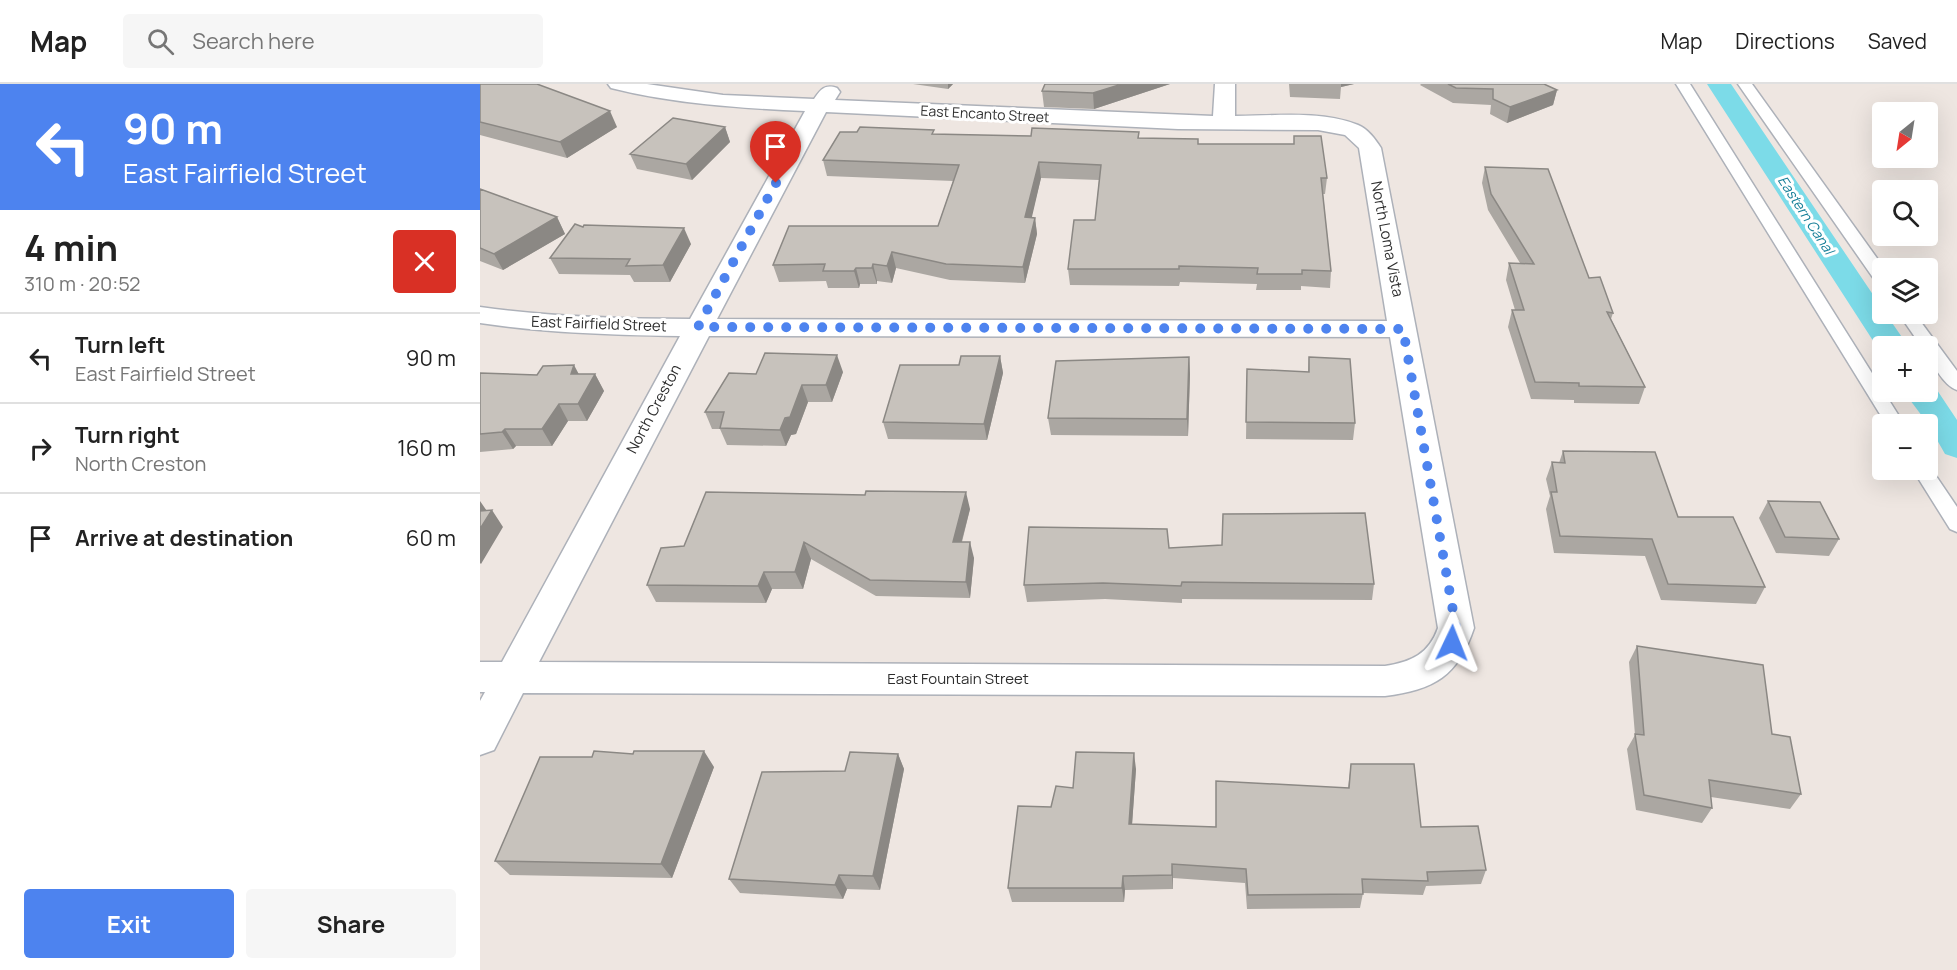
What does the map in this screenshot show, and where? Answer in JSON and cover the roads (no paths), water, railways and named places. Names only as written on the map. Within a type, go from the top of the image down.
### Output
[{"type":"street","name":"East Encanto Street","points":[[618,84],[694,98],[828,95],[1224,123],[1318,123],[1352,130]]},
{"type":"street","points":[[1224,123],[1226,84]]},
{"type":"street","name":"North Creston","points":[[480,738],[496,677],[698,327],[828,95]]},
{"type":"street","name":"North Loma Vista","points":[[1352,130],[1370,148],[1456,628],[1445,656],[1433,667]]},
{"type":"street","name":"East Fairfield Street","points":[[480,315],[566,326],[1403,329]]},
{"type":"street","name":"East Fountain Street","points":[[496,677],[1385,681],[1419,674],[1433,667]]},
{"type":"lane","points":[[1683,84],[1889,414]]},
{"type":"lane","points":[[1745,84],[1872,264]]},
{"type":"lane","points":[[1914,324],[1957,384]]},
{"type":"lane","points":[[1929,480],[1957,524]]},
{"type":"waterway","name":"Eastern Canal","points":[[1719,84],[1885,336]]},
{"type":"waterway","name":"Eastern Canal","points":[[1928,402],[1957,446]]}]
